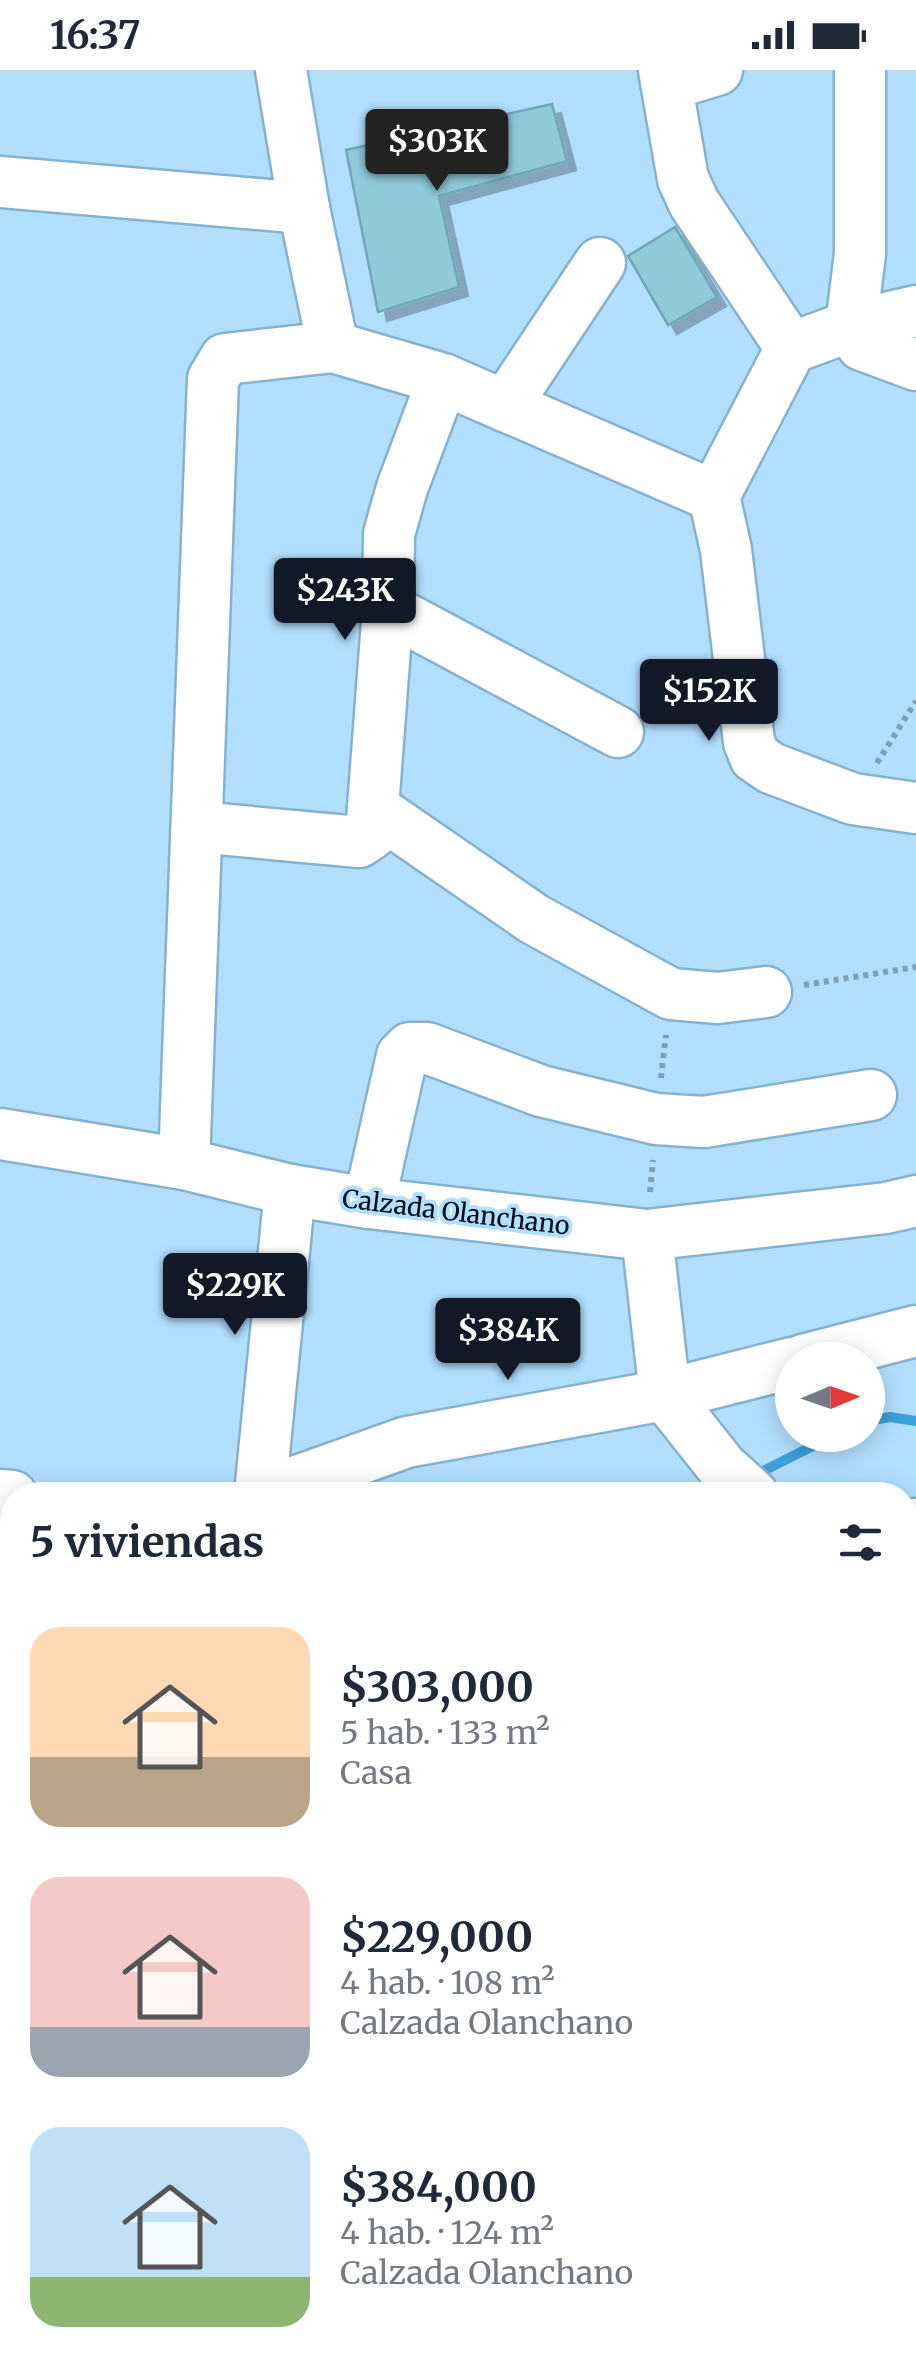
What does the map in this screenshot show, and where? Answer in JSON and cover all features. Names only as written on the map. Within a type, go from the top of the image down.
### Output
[{"type":"street","points":[[280,70],[333,347]]},
{"type":"street","points":[[718,70],[666,78],[684,179],[694,203],[791,348]]},
{"type":"street","points":[[860,70],[860,254],[851,326],[862,345],[916,365]]},
{"type":"street","points":[[0,182],[304,208]]},
{"type":"street","points":[[505,406],[600,263]]},
{"type":"street","points":[[916,311],[851,326],[791,348],[714,496],[726,550],[748,742],[755,757],[771,768],[852,799],[916,808]]},
{"type":"street","points":[[184,1164],[213,379],[226,359],[333,347],[443,379],[714,496]]},
{"type":"street","points":[[197,827],[360,842],[371,834],[390,534],[402,488],[443,379]]},
{"type":"street","points":[[388,609],[618,732]]},
{"type":"street","points":[[373,808],[534,918],[670,994],[718,998],[766,992]]},
{"type":"street","points":[[368,1204],[402,1056],[410,1048],[426,1048],[540,1090],[656,1119],[704,1122],[871,1095]]},
{"type":"street","name":"Calzada Olanchano","points":[[0,1134],[184,1164],[368,1204],[647,1235],[886,1208],[916,1201]]},
{"type":"street","points":[[260,1482],[290,1190]]},
{"type":"street","points":[[647,1235],[665,1395],[738,1481]]},
{"type":"street","points":[[876,1342],[916,1332]]},
{"type":"street","points":[[293,1482],[406,1442],[665,1395],[775,1367]]},
{"type":"path","points":[[852,799],[916,701]]},
{"type":"path","points":[[766,992],[916,967]]},
{"type":"building","points":[[552,104],[567,161],[439,196],[459,287],[378,312],[346,150]]},
{"type":"building","points":[[675,227],[717,297],[668,325],[628,256]]},
{"type":"waterway","points":[[885,1418],[916,1421]]},
{"type":"waterway","points":[[755,1475],[801,1452]]}]
